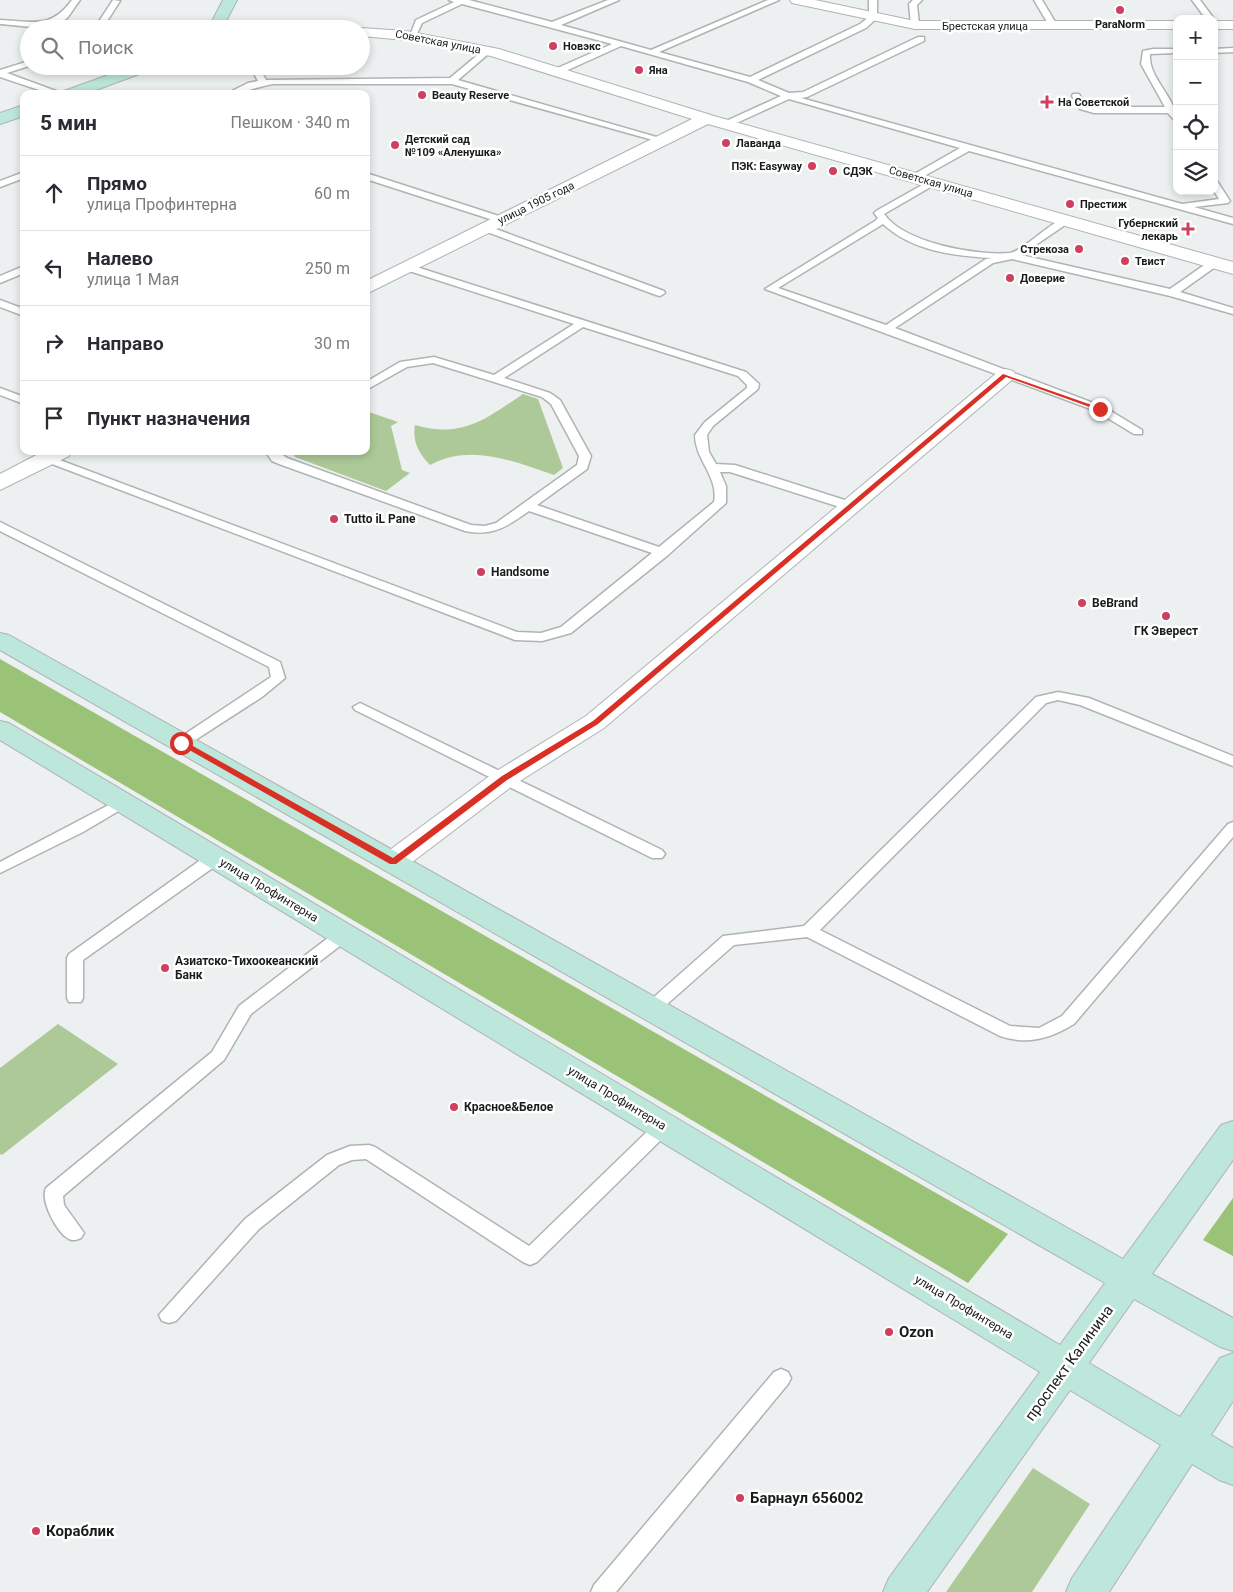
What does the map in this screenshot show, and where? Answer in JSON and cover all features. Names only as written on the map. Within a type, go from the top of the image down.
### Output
[{"type":"street","points":[[219,20],[230,0]]},
{"type":"street","name":"Брестская улица","points":[[797,0],[873,18],[916,25],[1173,25]]},
{"type":"street","points":[[1218,25],[1233,25]]},
{"type":"street","name":"Советская улица","points":[[370,33],[412,36],[462,45],[514,59],[727,124],[1233,268]]},
{"type":"street","name":"Советская улица","points":[[378,48],[514,59]]},
{"type":"street","points":[[81,90],[123,75]]},
{"type":"street","points":[[0,119],[20,112]]},
{"type":"street","name":"улица 1905 года","points":[[370,286],[707,118]]},
{"type":"street","points":[[393,862],[505,778],[596,722],[1006,375]]},
{"type":"street","points":[[0,484],[53,455]]},
{"type":"street","points":[[0,640],[1049,1235],[1233,1336]]},
{"type":"street","name":"улица Профинтерна","points":[[0,729],[1233,1468]]},
{"type":"street","name":"проспект Калинина","points":[[903,1592],[1233,1134]]},
{"type":"street","points":[[1086,1592],[1233,1369]]},
{"type":"lane","points":[[58,20],[62,18],[76,0]]},
{"type":"lane","points":[[412,36],[419,22],[460,0],[751,80],[804,102],[1233,221]]},
{"type":"lane","points":[[553,25],[616,0]]},
{"type":"lane","points":[[652,52],[775,0]]},
{"type":"lane","points":[[751,80],[863,26],[873,18],[873,0]]},
{"type":"lane","points":[[916,25],[912,4],[918,0]]},
{"type":"lane","points":[[1038,0],[1053,25]]},
{"type":"lane","points":[[1196,0],[1207,15]]},
{"type":"lane","points":[[104,20],[116,1]]},
{"type":"lane","points":[[0,22],[20,22]]},
{"type":"lane","points":[[727,124],[790,95],[804,95],[921,40]]},
{"type":"lane","points":[[556,72],[619,44]]},
{"type":"lane","points":[[1218,51],[1233,50]]},
{"type":"lane","points":[[1173,51],[1153,51],[1146,54],[1144,58],[1145,64],[1173,113]]},
{"type":"lane","points":[[452,82],[483,55]]},
{"type":"lane","points":[[0,73],[20,66]]},
{"type":"lane","points":[[0,73],[49,90]]},
{"type":"lane","points":[[259,75],[263,82]]},
{"type":"lane","points":[[241,90],[263,82],[452,82],[471,85],[663,140]]},
{"type":"lane","points":[[1076,96],[1083,107],[1094,110],[1171,110]]},
{"type":"lane","points":[[914,178],[967,148]]},
{"type":"lane","points":[[0,184],[20,176]]},
{"type":"lane","points":[[370,177],[502,220]]},
{"type":"lane","points":[[932,182],[879,213],[906,237],[924,244],[973,253],[1013,256],[1085,275],[1172,293],[1233,311]]},
{"type":"lane","points":[[1218,188],[1229,201]]},
{"type":"lane","points":[[1176,206],[1229,201]]},
{"type":"lane","points":[[883,218],[770,289],[887,329],[1100,409],[1138,432]]},
{"type":"lane","points":[[887,329],[990,261],[1013,256],[1065,220]]},
{"type":"lane","points":[[485,228],[660,293]]},
{"type":"lane","points":[[1172,293],[1214,263]]},
{"type":"lane","points":[[53,455],[515,636],[542,637],[566,630],[663,552],[720,503],[723,496],[722,488],[701,446],[701,435],[709,424],[752,389],[753,384],[750,379],[742,374],[407,267]]},
{"type":"lane","points":[[0,280],[20,271]]},
{"type":"lane","points":[[0,303],[20,310]]},
{"type":"lane","points":[[495,379],[582,323]]},
{"type":"lane","points":[[274,455],[283,461],[476,530],[495,528],[583,466],[585,456],[554,398],[442,362],[424,360],[404,364],[370,385]]},
{"type":"lane","points":[[0,391],[20,399]]},
{"type":"lane","points":[[712,468],[731,468],[850,506]]},
{"type":"lane","points":[[528,506],[663,552]]},
{"type":"lane","points":[[0,526],[275,665],[278,678],[257,694],[181,743]]},
{"type":"lane","points":[[809,931],[1041,700],[1058,696],[1084,702],[1233,761]]},
{"type":"lane","points":[[360,707],[657,854]]},
{"type":"lane","points":[[0,868],[78,829],[122,803]]},
{"type":"lane","points":[[651,1009],[729,940],[809,931],[1006,1032],[1030,1036],[1049,1033],[1068,1020],[1233,827]]},
{"type":"lane","points":[[75,998],[75,958],[215,858]]},
{"type":"lane","points":[[74,1233],[55,1208],[53,1193],[218,1056],[233,1024],[244,1010],[343,935]]},
{"type":"lane","points":[[169,1316],[252,1224],[333,1160],[350,1153],[369,1152],[530,1257],[664,1126]]},
{"type":"lane","points":[[602,1592],[781,1378]]},
{"type":"green space","points":[[523,394],[538,399],[563,468],[554,475],[492,456],[461,455],[430,465],[420,452],[416,442],[415,425],[447,430],[460,428],[485,418]]},
{"type":"green space","points":[[370,412],[398,422],[391,426],[402,470],[410,473],[386,491],[294,455],[370,455]]},
{"type":"green space","points":[[0,659],[1008,1234],[968,1283],[0,712]]},
{"type":"green space","points":[[58,1024],[118,1064],[2,1155],[0,1154],[0,1068]]},
{"type":"green space","points":[[1233,1198],[1233,1256],[1203,1240]]},
{"type":"green space","points":[[1033,1468],[1090,1504],[1032,1592],[946,1592]]},
{"type":"place","name":"ParaNorm","points":[[1120,10]]},
{"type":"place","name":"Новэкс","points":[[553,46]]},
{"type":"place","name":"Яна","points":[[639,70]]},
{"type":"place","name":"Beauty Reserve","points":[[422,95]]},
{"type":"place","name":"На Советской","points":[[1047,102]]},
{"type":"place","name":"Лаванда","points":[[726,143]]},
{"type":"place","name":"Детский сад №109 «Аленушка»","points":[[395,145]]},
{"type":"place","name":"ПЭК: Easyway","points":[[812,166]]},
{"type":"place","name":"СДЭК","points":[[833,171]]},
{"type":"place","name":"Престиж","points":[[1070,204]]},
{"type":"place","name":"Губернский лекарь","points":[[1188,229]]},
{"type":"place","name":"Стрекоза","points":[[1079,249]]},
{"type":"place","name":"Твист","points":[[1125,261]]},
{"type":"place","name":"Доверие","points":[[1010,278]]},
{"type":"place","name":"Tutto iL Pane","points":[[334,519]]},
{"type":"place","name":"Handsome","points":[[481,572]]},
{"type":"place","name":"BeBrand","points":[[1082,603]]},
{"type":"place","name":"ГК Эверест","points":[[1166,616]]},
{"type":"place","name":"Азиатско-Тихоокеанский Банк","points":[[165,968]]},
{"type":"place","name":"Красное&Белое","points":[[454,1107]]},
{"type":"place","name":"Ozon","points":[[889,1332]]},
{"type":"place","name":"Барнаул 656002","points":[[740,1498]]},
{"type":"place","name":"Кораблик","points":[[36,1531]]},
{"type":"route","points":[[181,743],[393,862],[505,778],[596,722],[1006,375],[1100,409]]}]
